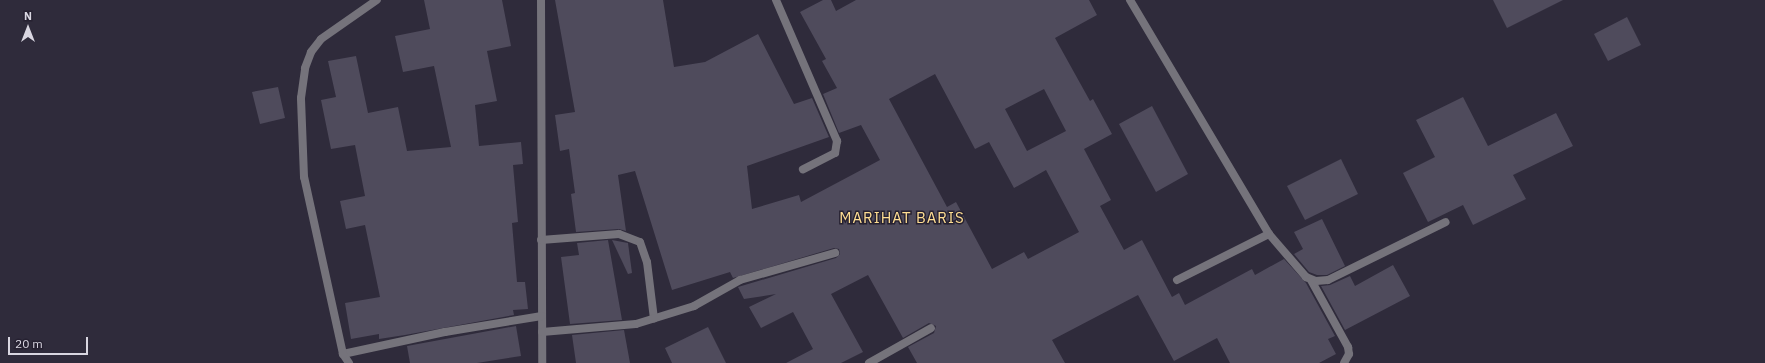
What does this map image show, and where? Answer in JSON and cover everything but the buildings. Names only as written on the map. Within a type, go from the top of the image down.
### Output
[{"type":"street","points":[[349,363],[343,354],[304,178],[301,98],[305,68],[311,52],[321,39],[377,0]]},
{"type":"street","points":[[541,0],[542,363]]},
{"type":"street","points":[[776,0],[837,141],[835,153],[803,169]]},
{"type":"street","points":[[1130,0],[1269,234],[1306,277],[1311,280],[1348,347],[1349,354],[1344,363]]},
{"type":"street","points":[[1311,280],[1328,280],[1446,222]]},
{"type":"street","points":[[541,240],[619,234],[640,242],[647,262],[654,319]]},
{"type":"street","points":[[1177,280],[1269,234]]},
{"type":"street","points":[[542,332],[610,328],[654,319],[694,306],[740,280],[835,253]]},
{"type":"street","points":[[343,354],[445,332],[542,316]]},
{"type":"street","points":[[869,363],[931,328]]},
{"type":"district","name":"MARIHAT BARIS","points":[[902,218]]}]
